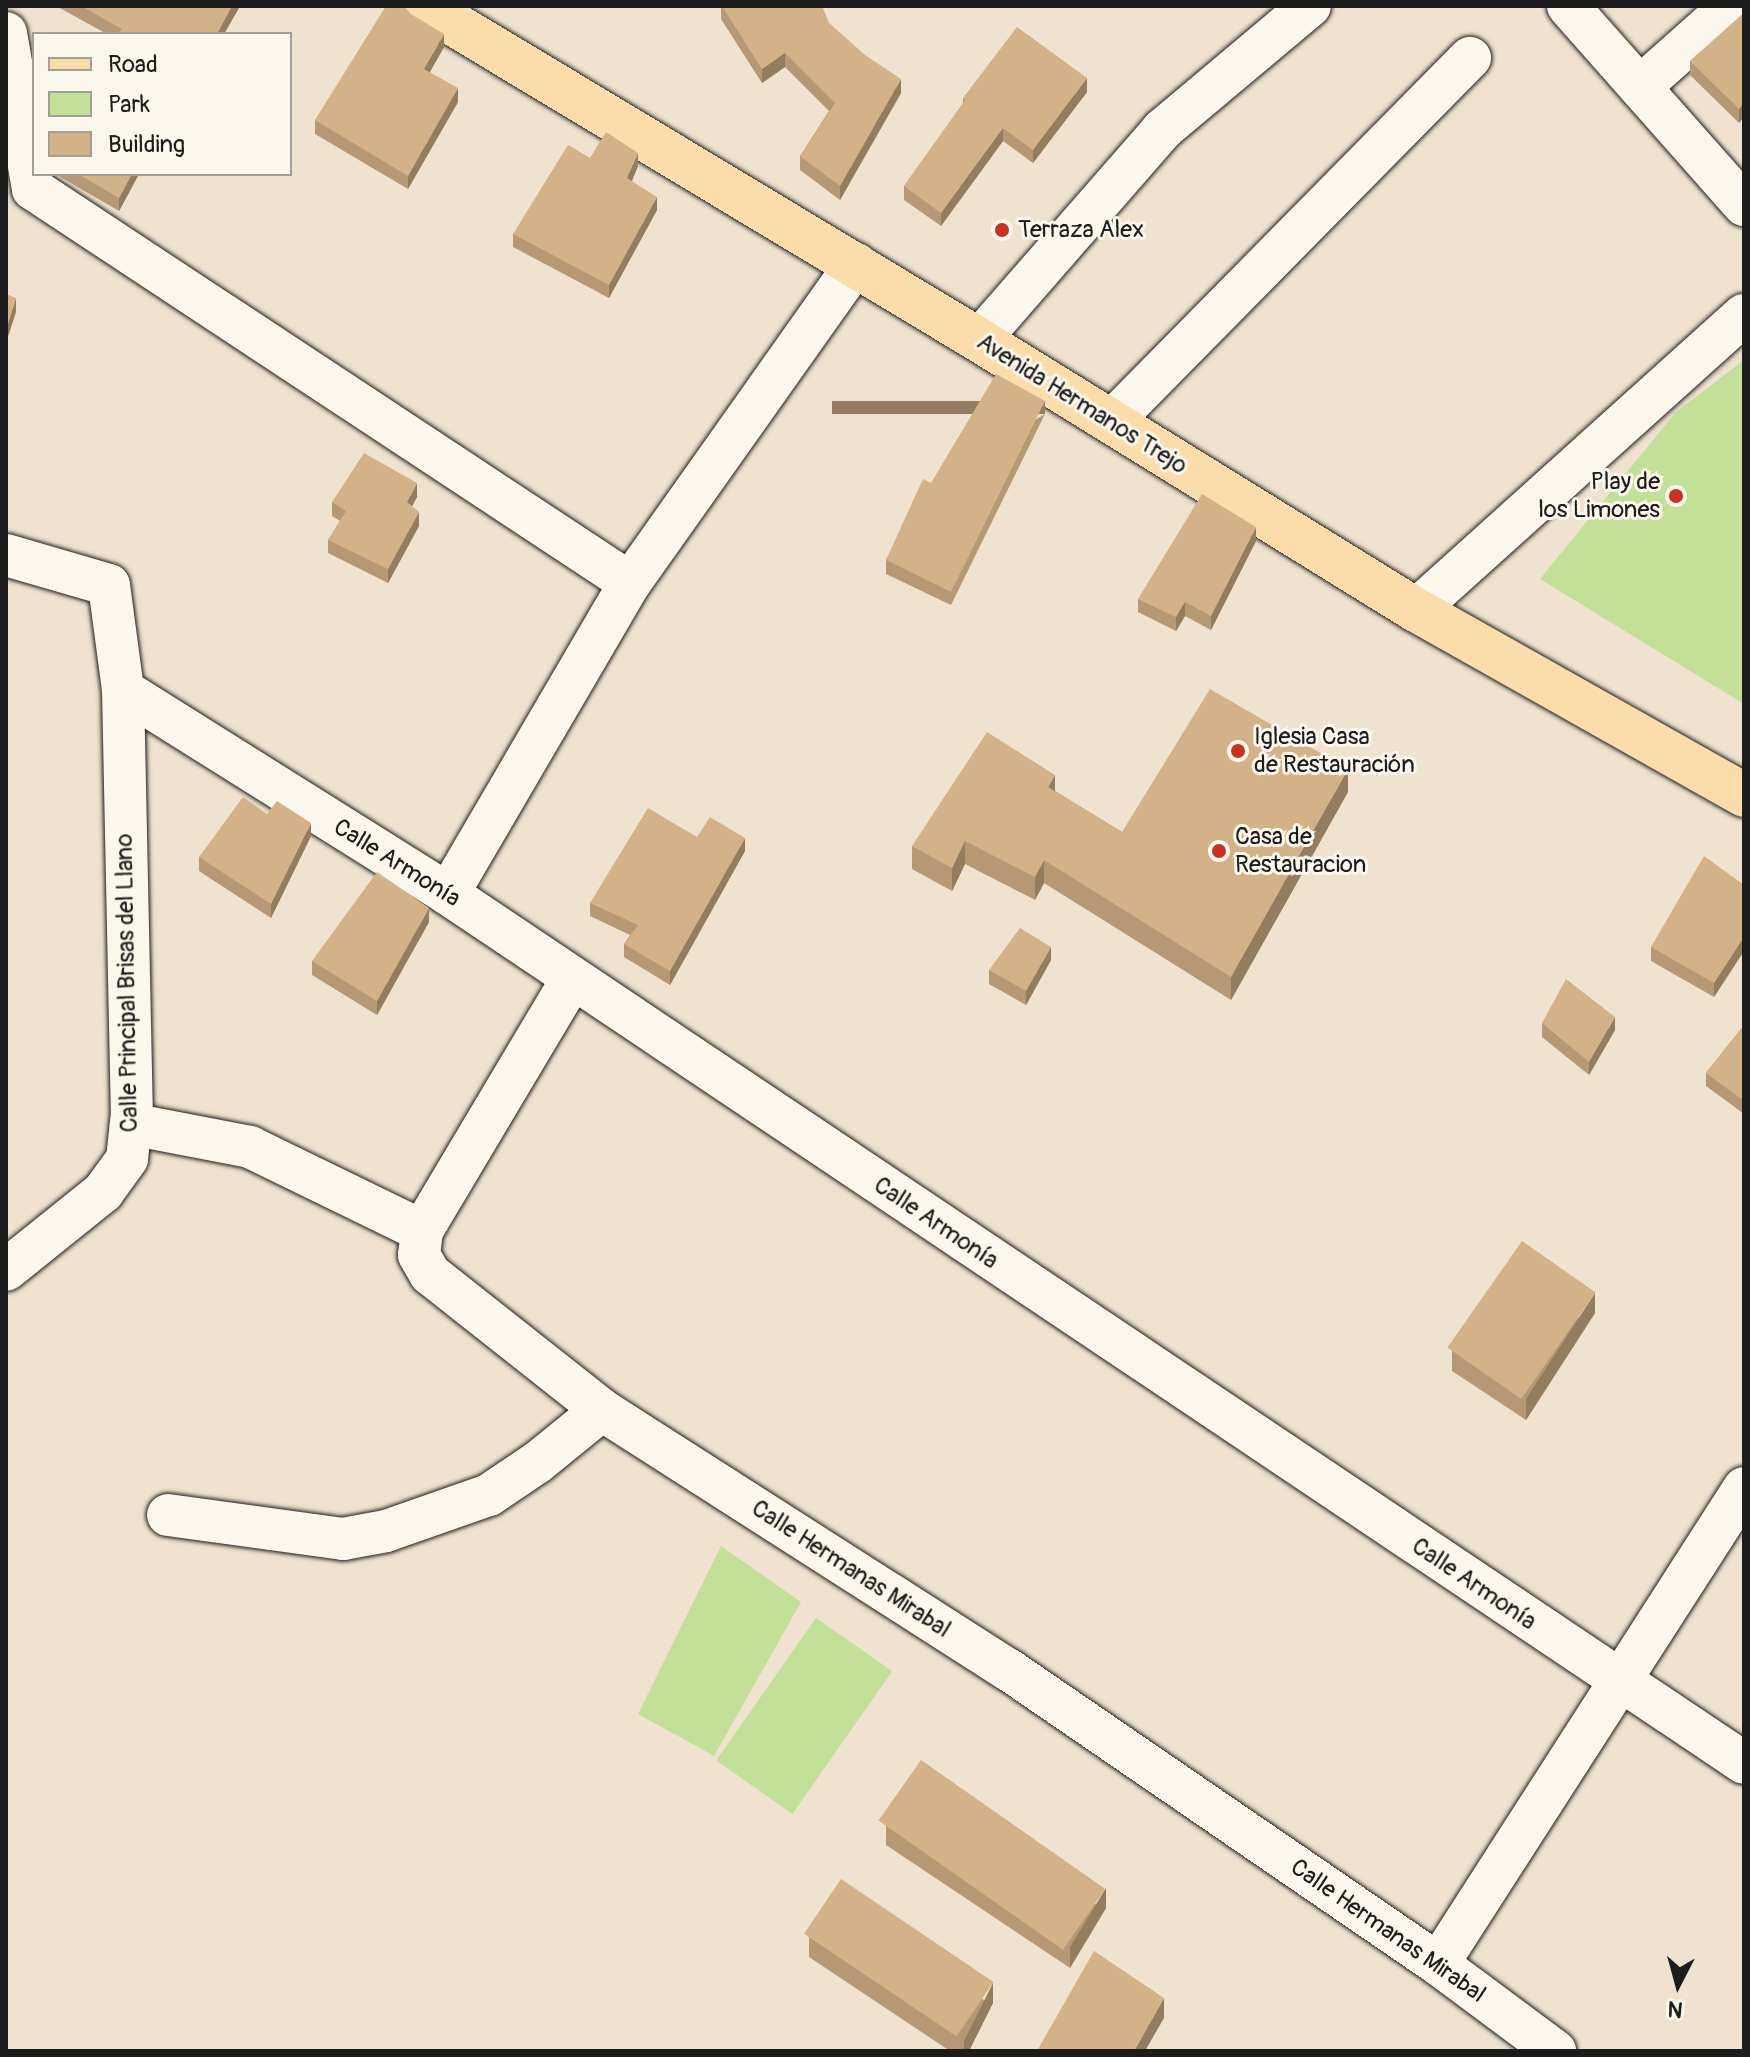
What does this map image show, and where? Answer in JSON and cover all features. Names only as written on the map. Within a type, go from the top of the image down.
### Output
[{"type":"main road","name":"Avenida Hermanos Trejo","points":[[424,6],[856,264],[1416,610],[1744,795]]},
{"type":"street","points":[[979,340],[1162,130],[1310,6]]},
{"type":"street","points":[[1568,6],[1744,205]]},
{"type":"street","points":[[1640,87],[1731,6]]},
{"type":"street","points":[[6,33],[33,189],[630,583]]},
{"type":"street","points":[[1112,421],[1470,58]]},
{"type":"street","points":[[448,894],[630,583],[856,264]]},
{"type":"street","points":[[1416,610],[1744,315]]},
{"type":"street","name":"Calle Principal Brisas del Llano","points":[[6,555],[109,585],[123,690],[131,1124],[127,1159],[103,1192],[6,1270]]},
{"type":"street","name":"Calle Armonía","points":[[123,690],[448,894],[1744,1763]]},
{"type":"street","points":[[131,1124],[250,1147],[422,1231],[572,979]]},
{"type":"street","name":"Calle Hermanas Mirabal","points":[[422,1231],[419,1255],[430,1274],[602,1410],[1009,1670],[1438,1964],[1555,2051]]},
{"type":"street","points":[[168,1515],[343,1539],[386,1531],[489,1495],[538,1462],[602,1410]]},
{"type":"street","points":[[1438,1964],[1744,1488]]},
{"type":"green space","name":"Play de los Limones","points":[[1744,360],[1744,704],[1540,579],[1675,413]]},
{"type":"green space","points":[[721,1546],[801,1602],[714,1756],[638,1714]]},
{"type":"green space","points":[[816,1618],[892,1671],[792,1814],[716,1761]]},
{"type":"building","points":[[81,6],[232,6],[218,32],[120,32],[122,29]]},
{"type":"building","points":[[386,6],[404,6],[411,14],[444,34],[424,69],[458,88],[408,176],[315,120]]},
{"type":"building","points":[[722,6],[822,6],[829,23],[865,55],[901,79],[840,186],[800,156],[835,103],[785,53],[762,69]]},
{"type":"building","points":[[1744,13],[1744,103],[1739,109],[1690,61]]},
{"type":"building","points":[[1017,27],[1087,78],[1033,150],[1003,128],[941,213],[904,186],[965,100],[963,98]]},
{"type":"building","points":[[606,132],[638,153],[627,178],[657,197],[609,285],[513,234],[568,145],[590,158]]},
{"type":"building","points":[[81,176],[131,176],[119,198]]},
{"type":"building","points":[[6,294],[16,298],[6,330]]},
{"type":"building","points":[[996,374],[1045,401],[951,592],[886,560],[923,479],[931,483]]},
{"type":"building","points":[[364,453],[417,483],[407,502],[419,512],[388,569],[328,540],[346,511],[332,502]]},
{"type":"building","points":[[1202,494],[1256,527],[1211,616],[1185,602],[1176,617],[1138,599]]},
{"type":"building","name":"Casa de Restauracion","points":[[1210,689],[1348,769],[1231,977],[1044,860],[1035,877],[965,841],[952,868],[912,846],[987,732],[1055,775],[1048,787],[1122,832]]},
{"type":"building","points":[[243,797],[267,814],[277,801],[311,823],[271,904],[199,857]]},
{"type":"building","points":[[648,808],[697,837],[710,817],[745,838],[670,971],[624,944],[638,925],[590,903]]},
{"type":"building","points":[[1704,856],[1744,885],[1744,937],[1714,983],[1651,947]]},
{"type":"building","points":[[377,872],[429,908],[377,1001],[312,961]]},
{"type":"building","points":[[1020,928],[1051,947],[1026,991],[989,970]]},
{"type":"building","points":[[1566,979],[1615,1017],[1589,1062],[1542,1023]]},
{"type":"building","points":[[1744,1025],[1744,1101],[1706,1073]]},
{"type":"building","points":[[1522,1241],[1596,1293],[1521,1399],[1447,1347]]},
{"type":"building","points":[[921,1760],[1105,1889],[1063,1950],[879,1821]]},
{"type":"building","points":[[841,1879],[994,1982],[957,2037],[804,1934]]},
{"type":"building","points":[[1094,1951],[1164,1998],[1134,2051],[1037,2051]]},
{"type":"place","name":"Terraza Alex","points":[[1002,230]]},
{"type":"place","name":"Play de los Limones","points":[[1676,496]]},
{"type":"place","name":"Iglesia Casa de Restauración","points":[[1238,751]]},
{"type":"place","name":"Casa de Restauracion","points":[[1219,851]]}]
